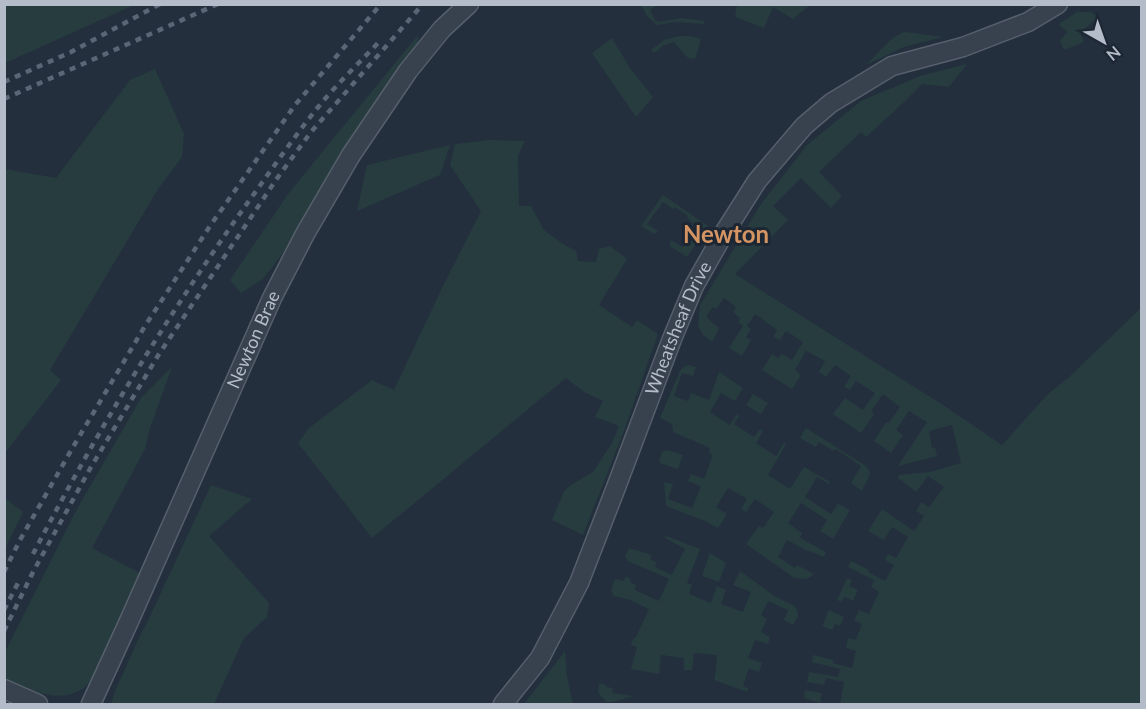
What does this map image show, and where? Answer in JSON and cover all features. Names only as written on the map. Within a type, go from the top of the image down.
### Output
[{"type":"street","name":"Newton Brae","points":[[91,705],[272,298],[305,234],[351,155],[408,71],[442,29],[469,4]]},
{"type":"street","name":"Wheatsheaf Drive","points":[[504,705],[540,658],[579,583],[694,286],[723,233],[757,181],[804,126],[831,103],[892,66],[963,47],[1028,22],[1058,4]]},
{"type":"street","points":[[8,691],[38,705]]},
{"type":"green space","points":[[5,4],[134,4],[134,5],[5,63]]},
{"type":"green space","points":[[737,4],[810,5],[793,19],[773,7],[764,28],[735,17]]},
{"type":"green space","points":[[641,5],[657,5],[650,10],[655,20],[659,22],[681,18],[704,21],[704,24],[675,22],[657,25],[647,16]]},
{"type":"green space","points":[[1077,12],[1091,12],[1098,17],[1080,33],[1084,42],[1064,50],[1060,41],[1067,32],[1059,24]]},
{"type":"green space","points":[[906,32],[943,37],[904,47],[866,65],[890,41]]},
{"type":"green space","points":[[418,35],[419,47],[297,243],[286,249],[263,279],[241,293],[230,280],[288,194]]},
{"type":"green space","points":[[679,36],[701,39],[695,59],[688,58],[674,42],[664,45],[654,53],[651,50],[664,40]]},
{"type":"green space","points":[[612,38],[630,68],[653,97],[636,117],[592,53]]},
{"type":"green space","points":[[967,64],[949,87],[922,84],[866,137],[861,132],[819,172],[842,196],[831,208],[801,178],[773,206],[788,220],[735,274],[943,405],[1002,445],[1048,394],[1068,378],[1141,308],[1141,704],[840,704],[844,682],[826,678],[824,685],[807,682],[809,672],[838,677],[840,669],[812,662],[813,655],[852,668],[856,651],[846,648],[848,638],[856,640],[862,624],[854,620],[859,610],[869,614],[879,592],[871,587],[874,580],[848,567],[851,561],[885,581],[894,565],[885,560],[888,554],[896,558],[908,537],[892,527],[884,540],[868,531],[882,509],[914,531],[924,516],[916,511],[921,502],[929,507],[944,487],[928,476],[916,492],[898,478],[899,475],[930,472],[961,463],[952,425],[929,431],[932,448],[935,447],[937,456],[898,466],[927,422],[909,411],[896,430],[903,435],[891,453],[874,441],[886,422],[889,423],[900,407],[883,394],[871,411],[874,414],[861,433],[833,414],[845,398],[863,410],[875,393],[856,381],[850,390],[844,387],[851,376],[835,365],[826,377],[819,372],[825,361],[806,351],[795,370],[801,375],[792,389],[762,370],[772,354],[778,358],[782,354],[792,360],[803,342],[786,331],[780,340],[773,337],[777,330],[755,314],[747,326],[751,329],[746,337],[751,340],[742,356],[729,348],[743,326],[738,322],[740,318],[733,312],[736,307],[724,298],[706,317],[719,328],[712,342],[703,335],[698,326],[700,305],[761,204],[807,145],[861,101],[920,76]]},
{"type":"green space","points":[[155,69],[184,134],[182,157],[158,189],[50,370],[61,380],[5,453],[5,169],[56,178],[130,80]]},
{"type":"green space","points":[[490,140],[525,141],[518,156],[519,206],[531,206],[544,230],[576,251],[578,261],[596,262],[599,249],[610,246],[627,259],[599,305],[632,327],[637,320],[658,334],[624,431],[583,535],[552,520],[564,491],[593,472],[612,443],[619,426],[595,417],[603,401],[584,392],[566,378],[372,538],[298,443],[309,428],[372,380],[394,390],[481,211],[450,165],[455,144]]},
{"type":"green space","points":[[450,145],[440,175],[357,211],[367,165]]},
{"type":"green space","points":[[663,195],[708,226],[687,257],[671,247],[671,240],[682,247],[696,226],[687,218],[688,216],[675,207],[673,209],[663,202],[647,224],[658,231],[654,234],[641,226]]},
{"type":"green space","points":[[688,365],[696,367],[693,376],[682,373],[674,396],[688,401],[691,393],[709,400],[719,372],[743,388],[735,401],[721,393],[710,412],[730,425],[737,414],[739,416],[734,424],[754,437],[760,429],[763,431],[756,443],[776,456],[784,443],[786,444],[768,475],[790,489],[804,467],[830,482],[829,484],[817,477],[805,497],[831,514],[838,504],[850,510],[833,539],[820,531],[827,520],[801,503],[788,523],[802,533],[800,538],[826,552],[824,557],[787,540],[778,557],[795,568],[797,565],[814,574],[809,577],[802,579],[793,577],[746,544],[759,526],[763,528],[774,512],[755,499],[746,512],[741,509],[747,499],[728,488],[716,507],[727,514],[718,528],[666,506],[664,482],[673,484],[668,499],[692,508],[701,486],[688,481],[691,474],[704,479],[713,455],[709,453],[710,448],[673,432],[672,424],[660,418],[679,373]]},
{"type":"green space","points":[[172,367],[150,428],[145,449],[92,548],[142,574],[95,676],[86,686],[76,692],[53,696],[29,690],[5,679],[5,652],[77,509],[141,398]]},
{"type":"green space","points":[[753,394],[768,403],[761,414],[746,405]]},
{"type":"green space","points":[[806,428],[866,466],[870,474],[862,491],[851,483],[861,466],[836,449],[834,451],[819,442],[816,447],[800,438]]},
{"type":"green space","points":[[667,450],[683,455],[678,469],[660,463],[662,452]]},
{"type":"green space","points":[[211,485],[252,499],[209,536],[269,603],[267,617],[244,638],[214,704],[111,704],[142,631]]},
{"type":"green space","points":[[5,498],[23,512],[5,549]]},
{"type":"green space","points":[[666,536],[700,549],[687,583],[692,585],[689,594],[711,603],[717,586],[726,590],[721,604],[743,612],[751,592],[733,585],[740,571],[776,597],[793,605],[797,610],[798,616],[793,625],[784,620],[788,610],[768,601],[761,615],[767,619],[761,632],[770,637],[768,644],[755,640],[748,658],[762,663],[759,672],[749,668],[743,686],[748,688],[747,692],[714,680],[717,655],[694,653],[692,670],[684,670],[684,658],[661,655],[659,674],[631,669],[637,647],[631,645],[649,609],[630,600],[614,596],[611,590],[615,579],[624,581],[626,576],[636,585],[635,590],[659,601],[669,579],[628,561],[625,556],[629,548],[652,555],[650,559],[657,563],[655,567],[672,575],[685,549],[665,538]]},
{"type":"green space","points":[[710,553],[726,563],[719,582],[702,576]]},
{"type":"green space","points":[[847,578],[852,580],[849,586],[858,590],[853,601],[844,597],[842,602],[837,600]]},
{"type":"green space","points":[[829,610],[844,617],[840,626],[835,624],[832,630],[822,626]]},
{"type":"green space","points":[[565,651],[573,704],[524,704]]},
{"type":"green space","points":[[599,683],[613,688],[612,693],[634,696],[606,702],[598,692]]},
{"type":"green space","points":[[805,690],[822,693],[820,703],[804,698]]},
{"type":"railway","points":[[4,82],[71,52],[160,4]]},
{"type":"railway","points":[[4,99],[218,4]]},
{"type":"railway","points":[[4,572],[73,447],[145,326],[210,226],[295,105],[381,4]]},
{"type":"railway","points":[[4,631],[33,572],[91,467],[159,354],[278,177],[311,132],[423,4]]},
{"type":"railway","points":[[33,554],[82,464],[188,289],[309,118],[378,43]]},
{"type":"railway","points":[[4,610],[18,583]]},
{"type":"district","name":"Newton","points":[[726,235]]}]
